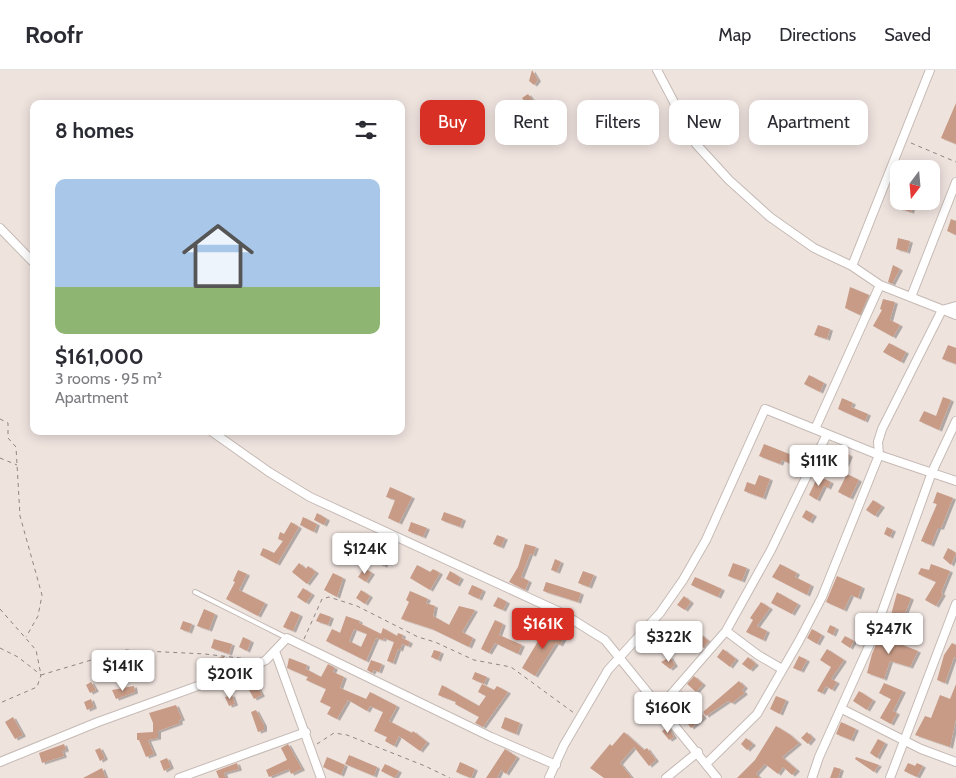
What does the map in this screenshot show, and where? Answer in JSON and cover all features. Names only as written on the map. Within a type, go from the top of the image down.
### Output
[{"type":"street","points":[[658,70],[696,144],[729,180],[770,217],[814,248],[852,266],[880,284],[956,315]]},
{"type":"street","points":[[852,266],[930,70]]},
{"type":"street","points":[[911,297],[956,182]]},
{"type":"street","points":[[0,228],[30,259]]},
{"type":"street","points":[[815,429],[880,284]]},
{"type":"street","points":[[707,764],[757,714],[822,597],[879,455],[878,442],[882,429],[942,310],[956,306]]},
{"type":"street","points":[[549,778],[564,745],[608,670],[660,614],[683,580],[706,540],[765,409],[879,455],[956,482]]},
{"type":"street","points":[[812,778],[819,757],[873,637],[932,472],[956,420]]},
{"type":"street","points":[[660,708],[726,631],[771,550],[827,434]]},
{"type":"street","points":[[218,435],[310,497],[562,613],[604,640],[698,752],[717,778]]},
{"type":"street","points":[[890,778],[956,604]]},
{"type":"street","points":[[726,631],[758,655],[782,669]]},
{"type":"street","points":[[0,762],[98,722],[256,665],[275,652],[287,638],[473,728],[556,765]]},
{"type":"street","points":[[275,652],[306,732],[321,778]]},
{"type":"street","points":[[842,709],[904,740],[956,762]]},
{"type":"street","points":[[179,778],[306,732]]},
{"type":"street","points":[[666,778],[698,752]]},
{"type":"lane","points":[[195,592],[287,638]]},
{"type":"path","points":[[903,140],[956,162]]},
{"type":"path","points":[[0,418],[8,423],[8,438],[16,447],[20,516],[42,595],[38,616],[26,638]]},
{"type":"path","points":[[0,458],[17,465]]},
{"type":"path","points":[[302,644],[322,599],[329,597],[357,606],[418,637],[435,642],[474,660],[512,667],[581,718]]},
{"type":"path","points":[[0,609],[36,650],[41,675],[37,687],[0,703]]},
{"type":"path","points":[[0,648],[18,658],[41,675]]},
{"type":"path","points":[[41,675],[125,650],[247,658]]},
{"type":"path","points":[[310,748],[334,733],[347,735],[450,778]]},
{"type":"building","points":[[532,70],[538,80],[534,85],[529,81]]},
{"type":"building","points":[[528,94],[532,100],[524,100],[522,98]]},
{"type":"building","points":[[956,103],[956,144],[941,138]]},
{"type":"building","points":[[951,219],[956,221],[956,235],[947,231]]},
{"type":"building","points":[[898,238],[910,241],[907,252],[896,249]]},
{"type":"building","points":[[893,265],[900,269],[892,284],[888,282]]},
{"type":"building","points":[[850,287],[869,295],[860,315],[845,308]]},
{"type":"building","points":[[883,299],[895,302],[890,320],[900,325],[893,337],[873,326],[882,310],[880,309]]},
{"type":"building","points":[[818,325],[830,329],[827,339],[814,335]]},
{"type":"building","points":[[889,343],[906,352],[901,362],[883,352]]},
{"type":"building","points":[[948,345],[956,348],[956,364],[942,359]]},
{"type":"building","points":[[809,375],[824,383],[820,392],[804,384]]},
{"type":"building","points":[[943,397],[951,400],[939,430],[919,421],[924,411],[936,416]]},
{"type":"building","points":[[842,398],[853,403],[851,407],[868,414],[865,421],[838,409]]},
{"type":"building","points":[[764,444],[794,456],[797,449],[806,454],[800,468],[782,460],[780,464],[759,456]]},
{"type":"building","points":[[834,450],[850,455],[846,465],[830,460]]},
{"type":"building","points":[[847,474],[859,480],[850,498],[838,492]]},
{"type":"building","points":[[759,475],[770,479],[763,498],[744,491],[747,482],[755,485]]},
{"type":"building","points":[[818,476],[831,482],[828,488],[824,486],[817,500],[809,495]]},
{"type":"building","points":[[390,487],[412,497],[399,523],[388,518],[395,500],[386,497]]},
{"type":"building","points":[[937,492],[953,498],[941,528],[938,528],[931,545],[921,541],[937,504],[933,503]]},
{"type":"building","points":[[873,500],[882,506],[875,516],[866,510]]},
{"type":"building","points":[[806,510],[814,515],[810,522],[802,517]]},
{"type":"building","points":[[444,512],[463,519],[460,527],[441,520]]},
{"type":"building","points":[[317,513],[327,519],[324,525],[314,520]]},
{"type":"building","points":[[303,517],[317,524],[314,532],[300,525]]},
{"type":"building","points":[[291,522],[299,527],[277,564],[260,555],[263,548],[274,553],[283,541],[278,539],[280,532],[284,534]]},
{"type":"building","points":[[411,522],[427,528],[423,537],[408,531]]},
{"type":"building","points":[[887,527],[893,530],[890,537],[884,534]]},
{"type":"building","points":[[497,535],[505,538],[501,547],[493,544]]},
{"type":"building","points":[[366,540],[382,546],[380,552],[364,546]]},
{"type":"building","points":[[525,544],[536,547],[533,555],[530,554],[521,577],[529,581],[525,590],[509,582],[518,567]]},
{"type":"building","points":[[948,548],[956,553],[951,565],[943,558]]},
{"type":"building","points":[[380,555],[388,559],[384,566],[376,562]]},
{"type":"building","points":[[555,559],[561,562],[557,572],[551,570]]},
{"type":"building","points":[[299,563],[306,569],[308,566],[316,572],[307,584],[292,572]]},
{"type":"building","points":[[733,563],[747,568],[742,581],[728,576]]},
{"type":"building","points":[[780,564],[797,573],[795,577],[811,585],[807,595],[772,577]]},
{"type":"building","points":[[931,564],[950,571],[941,593],[943,594],[936,606],[925,600],[936,582],[918,574],[921,568],[929,570]]},
{"type":"building","points":[[417,565],[430,572],[433,569],[440,573],[430,590],[410,578]]},
{"type":"building","points":[[364,568],[372,573],[366,582],[358,577]]},
{"type":"building","points":[[238,570],[247,574],[239,590],[265,603],[258,616],[226,599],[235,582],[233,581]]},
{"type":"building","points":[[450,571],[461,578],[457,585],[446,579]]},
{"type":"building","points":[[583,571],[594,575],[589,587],[578,583]]},
{"type":"building","points":[[333,573],[343,578],[337,597],[324,590]]},
{"type":"building","points":[[837,576],[862,587],[858,598],[851,595],[844,610],[826,602]]},
{"type":"building","points":[[695,577],[722,589],[718,597],[691,585]]},
{"type":"building","points":[[546,582],[581,593],[578,602],[543,591]]},
{"type":"building","points":[[472,585],[483,590],[479,599],[468,594]]},
{"type":"building","points":[[303,588],[312,594],[306,603],[297,597]]},
{"type":"building","points":[[361,590],[370,596],[365,604],[356,598]]},
{"type":"building","points":[[410,591],[428,599],[426,603],[435,606],[433,616],[449,625],[459,606],[475,610],[462,632],[473,638],[469,647],[432,629],[401,619],[409,602],[406,600]]},
{"type":"building","points":[[777,592],[798,604],[792,614],[771,603]]},
{"type":"building","points":[[897,593],[911,598],[904,616],[907,617],[904,627],[889,622]]},
{"type":"building","points":[[684,596],[691,602],[685,610],[677,605]]},
{"type":"building","points":[[498,597],[507,602],[503,610],[493,606]]},
{"type":"building","points":[[761,602],[770,608],[757,626],[767,631],[763,640],[746,632],[753,620],[750,618]]},
{"type":"building","points":[[204,609],[215,614],[209,630],[197,626]]},
{"type":"building","points":[[291,611],[300,615],[293,631],[283,627]]},
{"type":"building","points":[[320,613],[331,617],[328,625],[316,621]]},
{"type":"building","points":[[346,616],[360,621],[359,623],[381,634],[383,628],[397,636],[398,633],[403,635],[402,638],[410,642],[408,646],[402,644],[393,663],[387,661],[394,642],[384,638],[383,640],[376,638],[366,661],[326,641],[332,629],[340,633]],"holes":[[[354,629],[367,634],[361,647],[349,641]]]},
{"type":"building","points":[[495,620],[503,624],[499,635],[522,645],[518,654],[495,643],[489,653],[481,649]]},
{"type":"building","points":[[183,621],[192,624],[189,632],[180,629]]},
{"type":"building","points":[[667,624],[684,637],[679,643],[662,631]]},
{"type":"building","points":[[830,625],[836,628],[833,635],[827,632]]},
{"type":"building","points":[[547,626],[565,636],[560,645],[556,643],[535,676],[522,668]]},
{"type":"building","points":[[691,627],[709,641],[703,648],[685,634]]},
{"type":"building","points":[[812,629],[822,635],[817,644],[807,638]]},
{"type":"building","points":[[881,632],[897,638],[895,642],[918,651],[910,667],[890,661],[884,679],[867,673]]},
{"type":"building","points":[[845,636],[854,641],[850,648],[841,642]]},
{"type":"building","points":[[243,637],[251,641],[247,651],[239,647]]},
{"type":"building","points":[[214,639],[232,644],[229,654],[211,648]]},
{"type":"building","points":[[952,643],[956,645],[956,658],[954,657],[945,683],[937,680],[944,655]]},
{"type":"building","points":[[723,649],[736,659],[730,667],[717,657]]},
{"type":"building","points":[[827,649],[844,660],[831,679],[837,682],[832,690],[826,686],[822,693],[817,691],[831,667],[820,660]]},
{"type":"building","points":[[434,650],[441,652],[438,660],[431,657]]},
{"type":"building","points":[[224,656],[224,669],[209,672],[207,662]]},
{"type":"building","points":[[799,656],[807,660],[801,671],[793,668]]},
{"type":"building","points":[[670,657],[675,665],[670,669],[661,662]]},
{"type":"building","points":[[748,657],[756,664],[750,670],[742,664]]},
{"type":"building","points":[[289,658],[307,665],[306,669],[321,677],[328,664],[335,668],[333,672],[344,677],[340,688],[366,699],[370,692],[397,706],[389,721],[412,733],[413,731],[427,742],[420,751],[399,736],[394,746],[385,741],[387,737],[374,731],[383,712],[370,706],[367,711],[348,700],[337,719],[327,714],[331,707],[320,702],[326,689],[306,680],[308,677],[287,668]]},
{"type":"building","points":[[371,660],[382,664],[379,672],[374,670],[372,673],[367,670]]},
{"type":"building","points":[[475,672],[487,677],[484,684],[472,679]]},
{"type":"building","points":[[694,676],[703,684],[696,692],[687,684]]},
{"type":"building","points":[[739,681],[745,687],[742,690],[745,693],[732,703],[728,701],[706,716],[703,712]]},
{"type":"building","points":[[91,682],[96,690],[90,693],[86,685]]},
{"type":"building","points":[[884,683],[903,691],[893,711],[897,713],[891,724],[880,718],[891,699],[879,693]]},
{"type":"building","points":[[256,684],[262,695],[254,699],[248,688]]},
{"type":"building","points":[[482,684],[494,690],[497,686],[508,692],[483,727],[475,723],[479,717],[455,704],[456,702],[438,695],[442,685],[479,706],[486,696],[478,692]]},
{"type":"building","points":[[956,684],[956,719],[950,747],[915,735],[925,716],[931,718],[940,695],[950,699]]},
{"type":"building","points":[[134,686],[135,692],[116,699],[112,690]]},
{"type":"building","points":[[682,691],[688,701],[681,706],[675,698]]},
{"type":"building","points":[[859,691],[873,700],[867,710],[853,701]]},
{"type":"building","points":[[232,695],[235,704],[229,706],[225,697]]},
{"type":"building","points":[[776,696],[786,700],[780,714],[770,709]]},
{"type":"building","points":[[91,699],[94,707],[87,710],[84,702]]},
{"type":"building","points":[[176,705],[182,719],[179,720],[180,723],[158,731],[158,738],[148,740],[154,754],[146,757],[139,740],[137,740],[137,733],[153,732],[153,723],[149,713]]},
{"type":"building","points":[[697,709],[704,717],[691,728],[685,720]]},
{"type":"building","points":[[256,710],[264,725],[264,730],[258,732],[251,712]]},
{"type":"building","points":[[13,717],[23,735],[15,739],[5,722]]},
{"type":"building","points":[[505,717],[520,723],[516,734],[501,728]]},
{"type":"building","points":[[841,722],[856,729],[851,740],[836,734]]},
{"type":"building","points":[[776,726],[799,743],[782,757],[797,770],[792,775],[783,767],[778,774],[765,764],[756,774],[760,778],[737,778],[755,760]]},
{"type":"building","points":[[668,727],[674,737],[669,740],[662,731]]},
{"type":"building","points":[[624,732],[644,750],[647,748],[656,760],[649,766],[634,747],[620,763],[632,778],[604,778],[590,768],[610,744],[612,746]]},
{"type":"building","points":[[807,732],[813,738],[808,744],[801,738]]},
{"type":"building","points":[[746,738],[753,744],[747,750],[741,744]]},
{"type":"building","points":[[878,739],[885,743],[877,758],[870,753]]},
{"type":"building","points":[[64,744],[66,750],[62,751],[64,756],[42,763],[39,753]]},
{"type":"building","points":[[288,744],[302,769],[291,774],[289,769],[269,777],[266,770],[287,760],[281,748]]},
{"type":"building","points":[[100,748],[105,758],[100,761],[95,750]]},
{"type":"building","points":[[505,749],[517,757],[506,774],[501,770],[497,778],[486,778]]},
{"type":"building","points":[[349,755],[377,767],[374,776],[345,764]]},
{"type":"building","points":[[327,757],[345,765],[341,775],[323,767]]},
{"type":"building","points":[[856,757],[879,765],[874,772],[855,759]]},
{"type":"building","points":[[167,758],[171,767],[164,771],[160,761]]},
{"type":"building","points":[[460,762],[475,769],[471,778],[456,772]]},
{"type":"building","points":[[237,763],[239,769],[224,773],[226,778],[219,778],[216,771]]},
{"type":"building","points":[[908,763],[915,766],[917,763],[923,766],[917,777],[904,771]]},
{"type":"building","points":[[385,764],[399,771],[395,778],[381,771]]},
{"type":"building","points":[[834,767],[841,769],[838,778],[830,778]]},
{"type":"building","points":[[102,768],[106,778],[83,778]]}]
